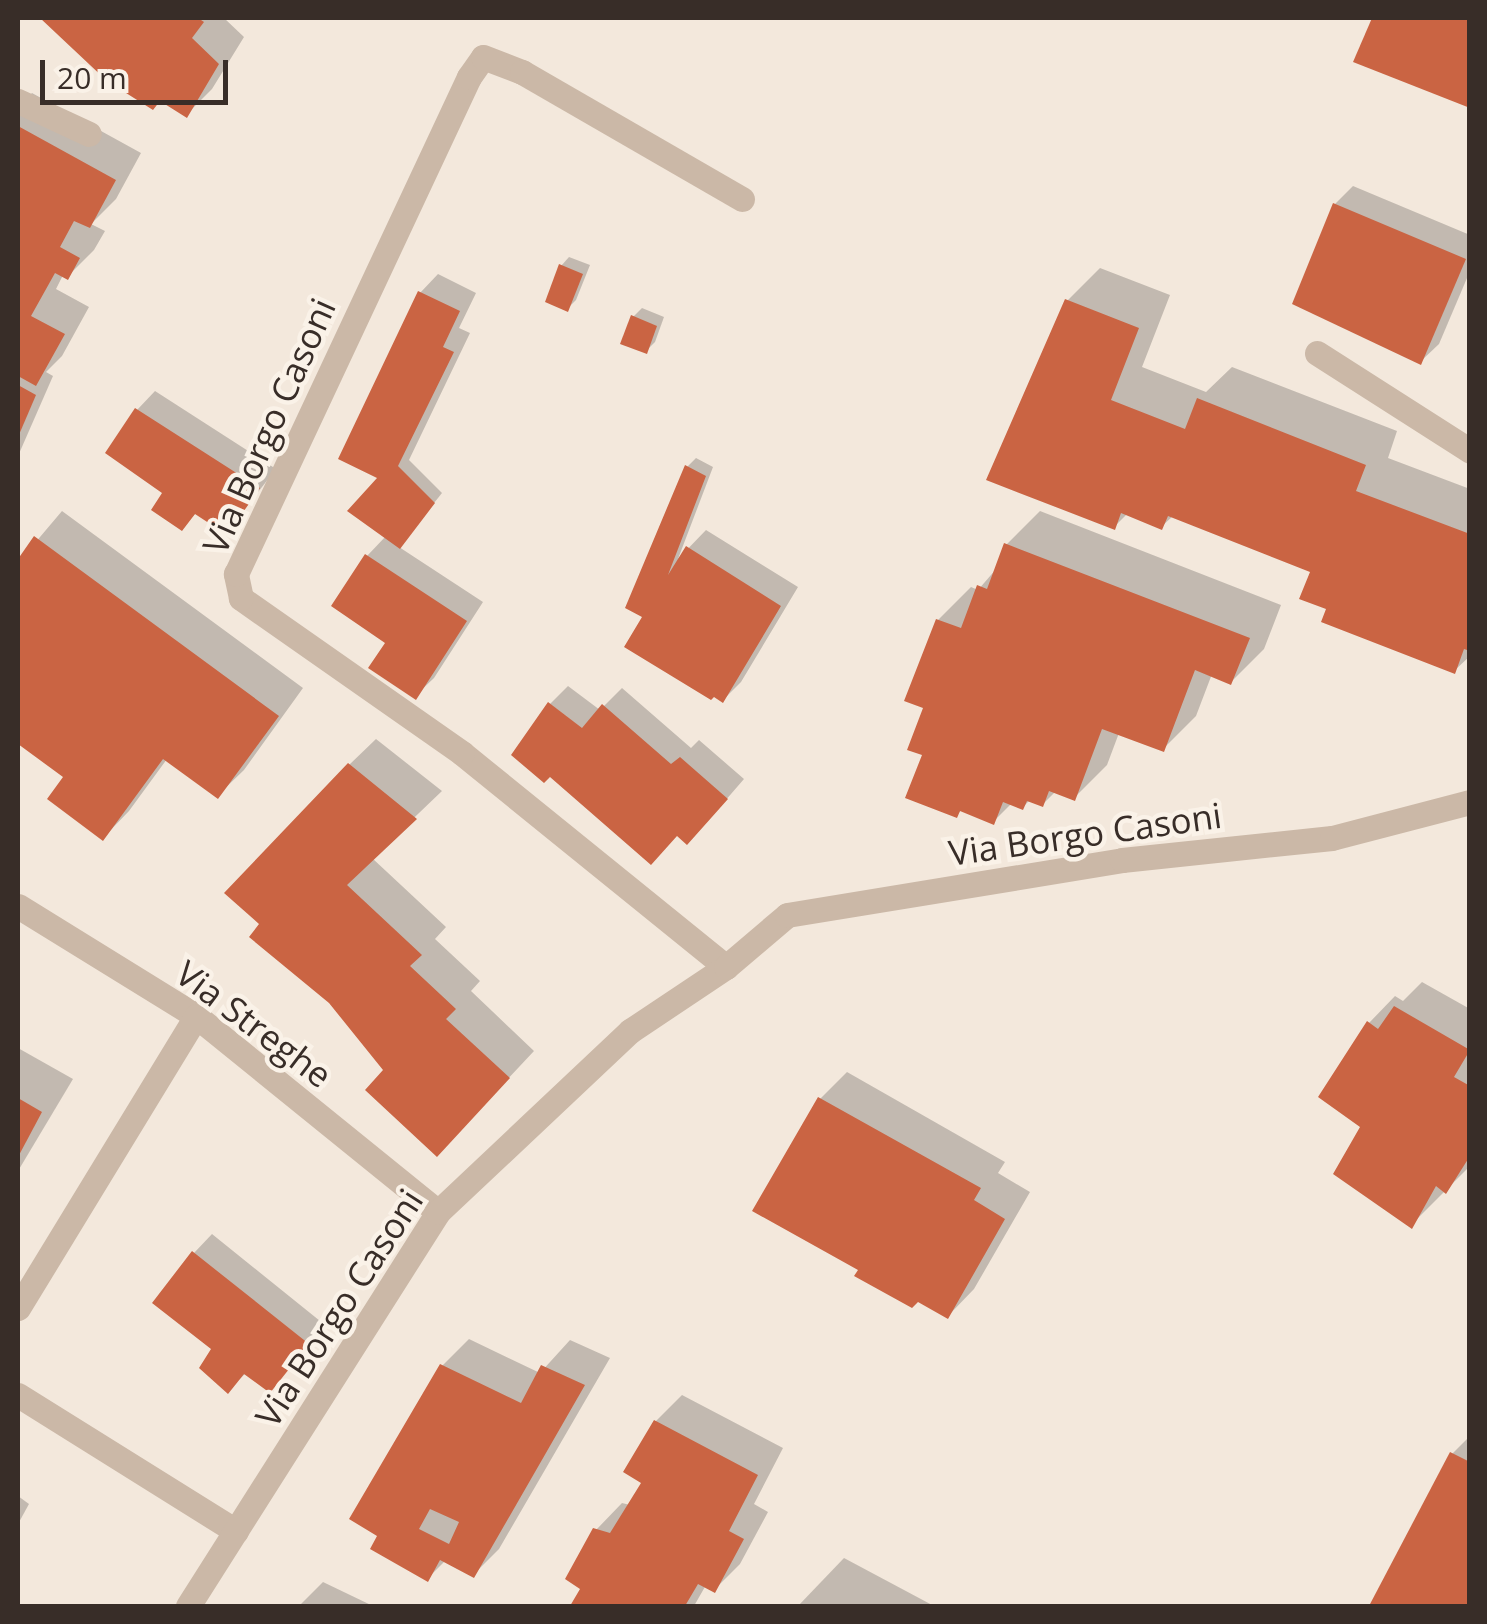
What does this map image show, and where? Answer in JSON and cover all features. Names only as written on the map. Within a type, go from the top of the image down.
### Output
[{"type":"street","name":"Via Borgo Casoni","points":[[726,967],[462,753],[242,598],[236,574],[469,77],[483,57],[522,72],[742,199]]},
{"type":"street","points":[[18,101],[89,134]]},
{"type":"street","points":[[1316,353],[1470,451]]},
{"type":"street","name":"Via Borgo Casoni","points":[[188,1606],[438,1212],[630,1031],[726,967],[786,916],[1122,860],[1332,838],[1470,802]]},
{"type":"street","name":"Via Streghe","points":[[18,906],[196,1016],[438,1212]]},
{"type":"street","points":[[18,1308],[196,1016]]},
{"type":"street","points":[[18,1394],[236,1531]]},
{"type":"building","points":[[40,18],[198,18],[204,22],[192,38],[219,64],[187,118],[160,101],[153,110],[107,81]]},
{"type":"building","points":[[1372,18],[1470,18],[1470,108],[1353,62]]},
{"type":"building","points":[[18,126],[116,180],[90,228],[74,221],[60,247],[80,258],[68,280],[55,273],[31,316],[65,334],[36,386],[18,376]]},
{"type":"building","points":[[1333,203],[1466,259],[1421,365],[1292,304]]},
{"type":"building","points":[[559,264],[583,274],[568,312],[545,302]]},
{"type":"building","points":[[418,291],[460,311],[443,347],[454,352],[398,466],[435,503],[400,549],[347,511],[377,478],[338,459]]},
{"type":"building","points":[[1065,299],[1139,328],[1111,400],[1185,429],[1197,398],[1366,465],[1356,491],[1470,534],[1470,651],[1464,649],[1455,674],[1321,622],[1326,609],[1299,599],[1310,572],[1168,516],[1162,530],[1121,513],[1115,530],[986,480]]},
{"type":"building","points":[[631,315],[657,326],[647,354],[620,344]]},
{"type":"building","points":[[18,385],[36,395],[18,437]]},
{"type":"building","points":[[135,408],[260,488],[227,535],[195,514],[182,531],[151,510],[162,493],[105,453]]},
{"type":"building","points":[[685,465],[706,476],[668,575],[686,546],[781,606],[723,703],[714,697],[711,700],[624,647],[642,617],[625,608]]},
{"type":"building","points":[[34,536],[279,716],[218,799],[163,759],[103,841],[47,799],[63,777],[18,744],[18,559]]},
{"type":"building","points":[[1004,543],[1250,638],[1231,685],[1195,670],[1164,752],[1102,729],[1075,801],[1049,791],[1043,807],[1027,801],[1023,810],[1003,802],[994,825],[960,811],[957,818],[905,798],[922,755],[907,750],[923,708],[904,701],[936,619],[961,628],[977,585],[987,589]]},
{"type":"building","points":[[365,554],[467,621],[416,700],[368,668],[385,643],[331,606]]},
{"type":"building","points":[[548,702],[582,728],[602,704],[671,764],[680,757],[728,799],[687,845],[677,836],[651,865],[550,777],[544,783],[511,755]]},
{"type":"building","points":[[348,763],[417,819],[347,885],[422,955],[410,966],[456,1009],[446,1019],[510,1078],[437,1157],[365,1090],[383,1070],[329,1003],[249,937],[259,924],[224,893]]},
{"type":"building","points":[[1394,1006],[1470,1050],[1454,1077],[1470,1086],[1470,1156],[1446,1194],[1436,1186],[1412,1229],[1333,1174],[1360,1127],[1318,1097],[1367,1021],[1378,1029]]},
{"type":"building","points":[[818,1097],[981,1188],[974,1200],[1005,1219],[948,1319],[918,1302],[912,1308],[854,1276],[858,1270],[752,1211]]},
{"type":"building","points":[[18,1098],[42,1112],[18,1157]]},
{"type":"building","points":[[192,1251],[309,1344],[270,1393],[244,1374],[228,1394],[199,1368],[211,1349],[152,1303]]},
{"type":"building","points":[[440,1364],[521,1403],[541,1365],[585,1385],[474,1578],[440,1560],[428,1582],[370,1549],[377,1536],[349,1519]],"holes":[[[430,1509],[459,1522],[449,1544],[419,1529]]]},
{"type":"building","points":[[654,1420],[758,1475],[729,1531],[744,1539],[715,1593],[698,1584],[685,1606],[570,1606],[580,1589],[565,1579],[593,1528],[610,1533],[641,1483],[623,1472]]},
{"type":"building","points":[[1450,1452],[1470,1462],[1470,1606],[1369,1606]]}]
